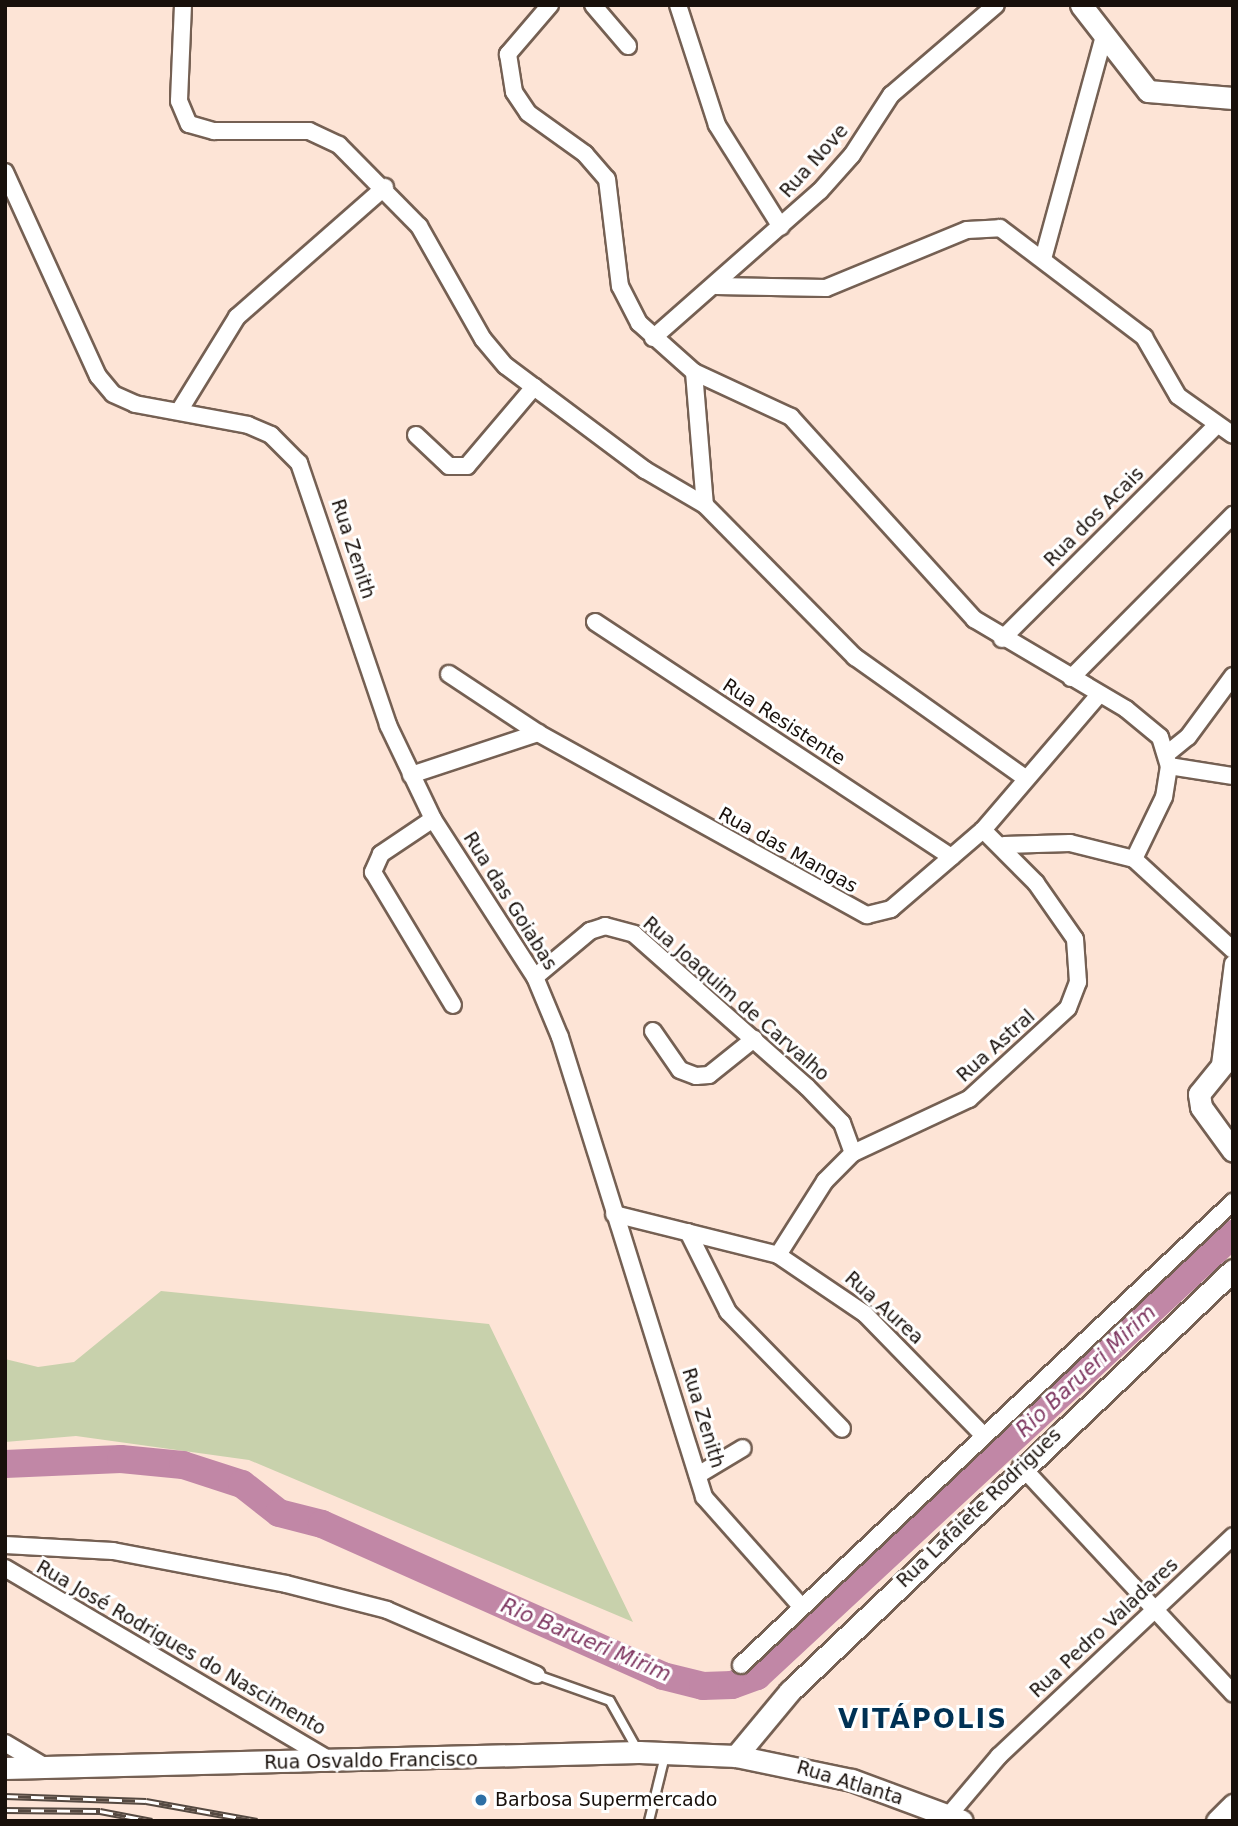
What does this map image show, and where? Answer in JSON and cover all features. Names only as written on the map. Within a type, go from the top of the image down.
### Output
[{"type":"main road","points":[[1081,5],[1103,39],[1148,91],[1233,98]]},
{"type":"main road","points":[[1226,1058],[1204,1081],[1201,1107],[1233,1151]]},
{"type":"main road","name":"Rua Lafaiete Rodrigues","points":[[736,1756],[790,1691],[1021,1466],[1233,1270]]},
{"type":"main road","name":"Rua Osvaldo Francisco","points":[[5,1768],[335,1763],[639,1752],[736,1756]]},
{"type":"main road","name":"Rua Atlanta","points":[[736,1756],[815,1770],[956,1818]]},
{"type":"main road","points":[[1217,1821],[1233,1805]]},
{"type":"street","points":[[183,5],[179,101],[189,124],[324,134],[385,187],[434,248],[483,339],[534,387],[705,505],[855,657],[1025,778]]},
{"type":"street","points":[[550,5],[508,54],[514,92],[528,113],[585,154],[607,179],[620,286],[653,338],[694,372],[791,417],[951,598],[1002,639],[1148,725],[1169,760],[1233,776]]},
{"type":"street","points":[[593,5],[628,46]]},
{"type":"street","points":[[678,5],[717,125],[781,228]]},
{"type":"street","name":"Rua Nove","points":[[653,338],[781,228],[852,155],[891,95],[996,5]]},
{"type":"street","points":[[1043,259],[1103,39]]},
{"type":"street","name":"Rua Zenith","points":[[5,172],[98,376],[135,404],[181,408],[271,435],[299,463],[374,691],[411,775]]},
{"type":"street","points":[[181,408],[237,317],[385,187]]},
{"type":"street","points":[[716,286],[826,288],[984,227],[1000,229],[1144,337],[1178,396],[1233,435]]},
{"type":"street","points":[[694,372],[705,505]]},
{"type":"street","points":[[416,435],[449,466],[467,466],[534,387]]},
{"type":"street","name":"Rua dos Acais","points":[[1002,639],[1217,425]]},
{"type":"street","points":[[1072,678],[1233,515]]},
{"type":"street","name":"Rua Resistente","points":[[595,622],[951,857]]},
{"type":"street","name":"Rua das Mangas","points":[[449,674],[538,733],[855,912],[879,915],[891,909],[983,830],[1098,696]]},
{"type":"street","points":[[1134,859],[1164,797],[1169,760],[1233,677]]},
{"type":"street","points":[[411,775],[538,733]]},
{"type":"street","name":"Rua das Goiabas","points":[[411,775],[433,819],[535,977],[560,1037],[614,1214]]},
{"type":"street","points":[[433,819],[381,854],[373,872],[453,1005]]},
{"type":"street","name":"Rua Astral","points":[[779,1255],[824,1181],[853,1153],[969,1099],[1068,1008],[1078,982],[1075,939],[1004,845],[983,830]]},
{"type":"street","points":[[1004,845],[1070,843],[1134,859],[1233,950]]},
{"type":"street","name":"Rua Joaquim de Carvalho","points":[[535,977],[590,931],[619,928],[754,1040],[842,1123],[853,1153]]},
{"type":"street","points":[[1226,1058],[1233,964]]},
{"type":"street","points":[[653,1031],[680,1070],[696,1076],[709,1075],[754,1040]]},
{"type":"street","points":[[741,1665],[800,1605],[1233,1202]]},
{"type":"street","name":"Rua Zenith","points":[[614,1214],[698,1475],[716,1516],[800,1605]]},
{"type":"street","name":"Rua Aurea","points":[[614,1214],[779,1255],[865,1314],[983,1435]]},
{"type":"street","points":[[688,1233],[728,1312],[842,1429]]},
{"type":"street","points":[[698,1475],[744,1448]]},
{"type":"street","points":[[1021,1466],[1233,1693]]},
{"type":"street","name":"Rua Pedro Valadares","points":[[956,1818],[999,1756],[1233,1535]]},
{"type":"street","points":[[5,1545],[113,1551],[286,1584],[387,1611],[537,1675]]},
{"type":"street","name":"Rua José Rodrigues do Nascimento","points":[[5,1568],[335,1763]]},
{"type":"street","points":[[5,1743],[44,1766]]},
{"type":"lane","points":[[537,1675],[610,1701],[639,1752]]},
{"type":"lane","points":[[649,1821],[665,1753]]},
{"type":"green space","points":[[161,1291],[489,1324],[633,1622],[249,1460],[76,1436],[5,1442],[5,1359],[38,1367],[74,1362]]},
{"type":"waterway","name":"Rio Barueri Mirim","points":[[5,1464],[121,1459],[183,1465],[242,1484],[279,1513],[322,1524],[663,1676],[703,1686],[732,1685],[757,1676],[1233,1234]]},
{"type":"railway","points":[[5,1796],[146,1801],[257,1821]]},
{"type":"railway","points":[[5,1810],[100,1811],[152,1821]]},
{"type":"place","name":"Barbosa Supermercado","points":[[481,1800]]},
{"type":"district","name":"VITÁPOLIS","points":[[923,1720]]}]
